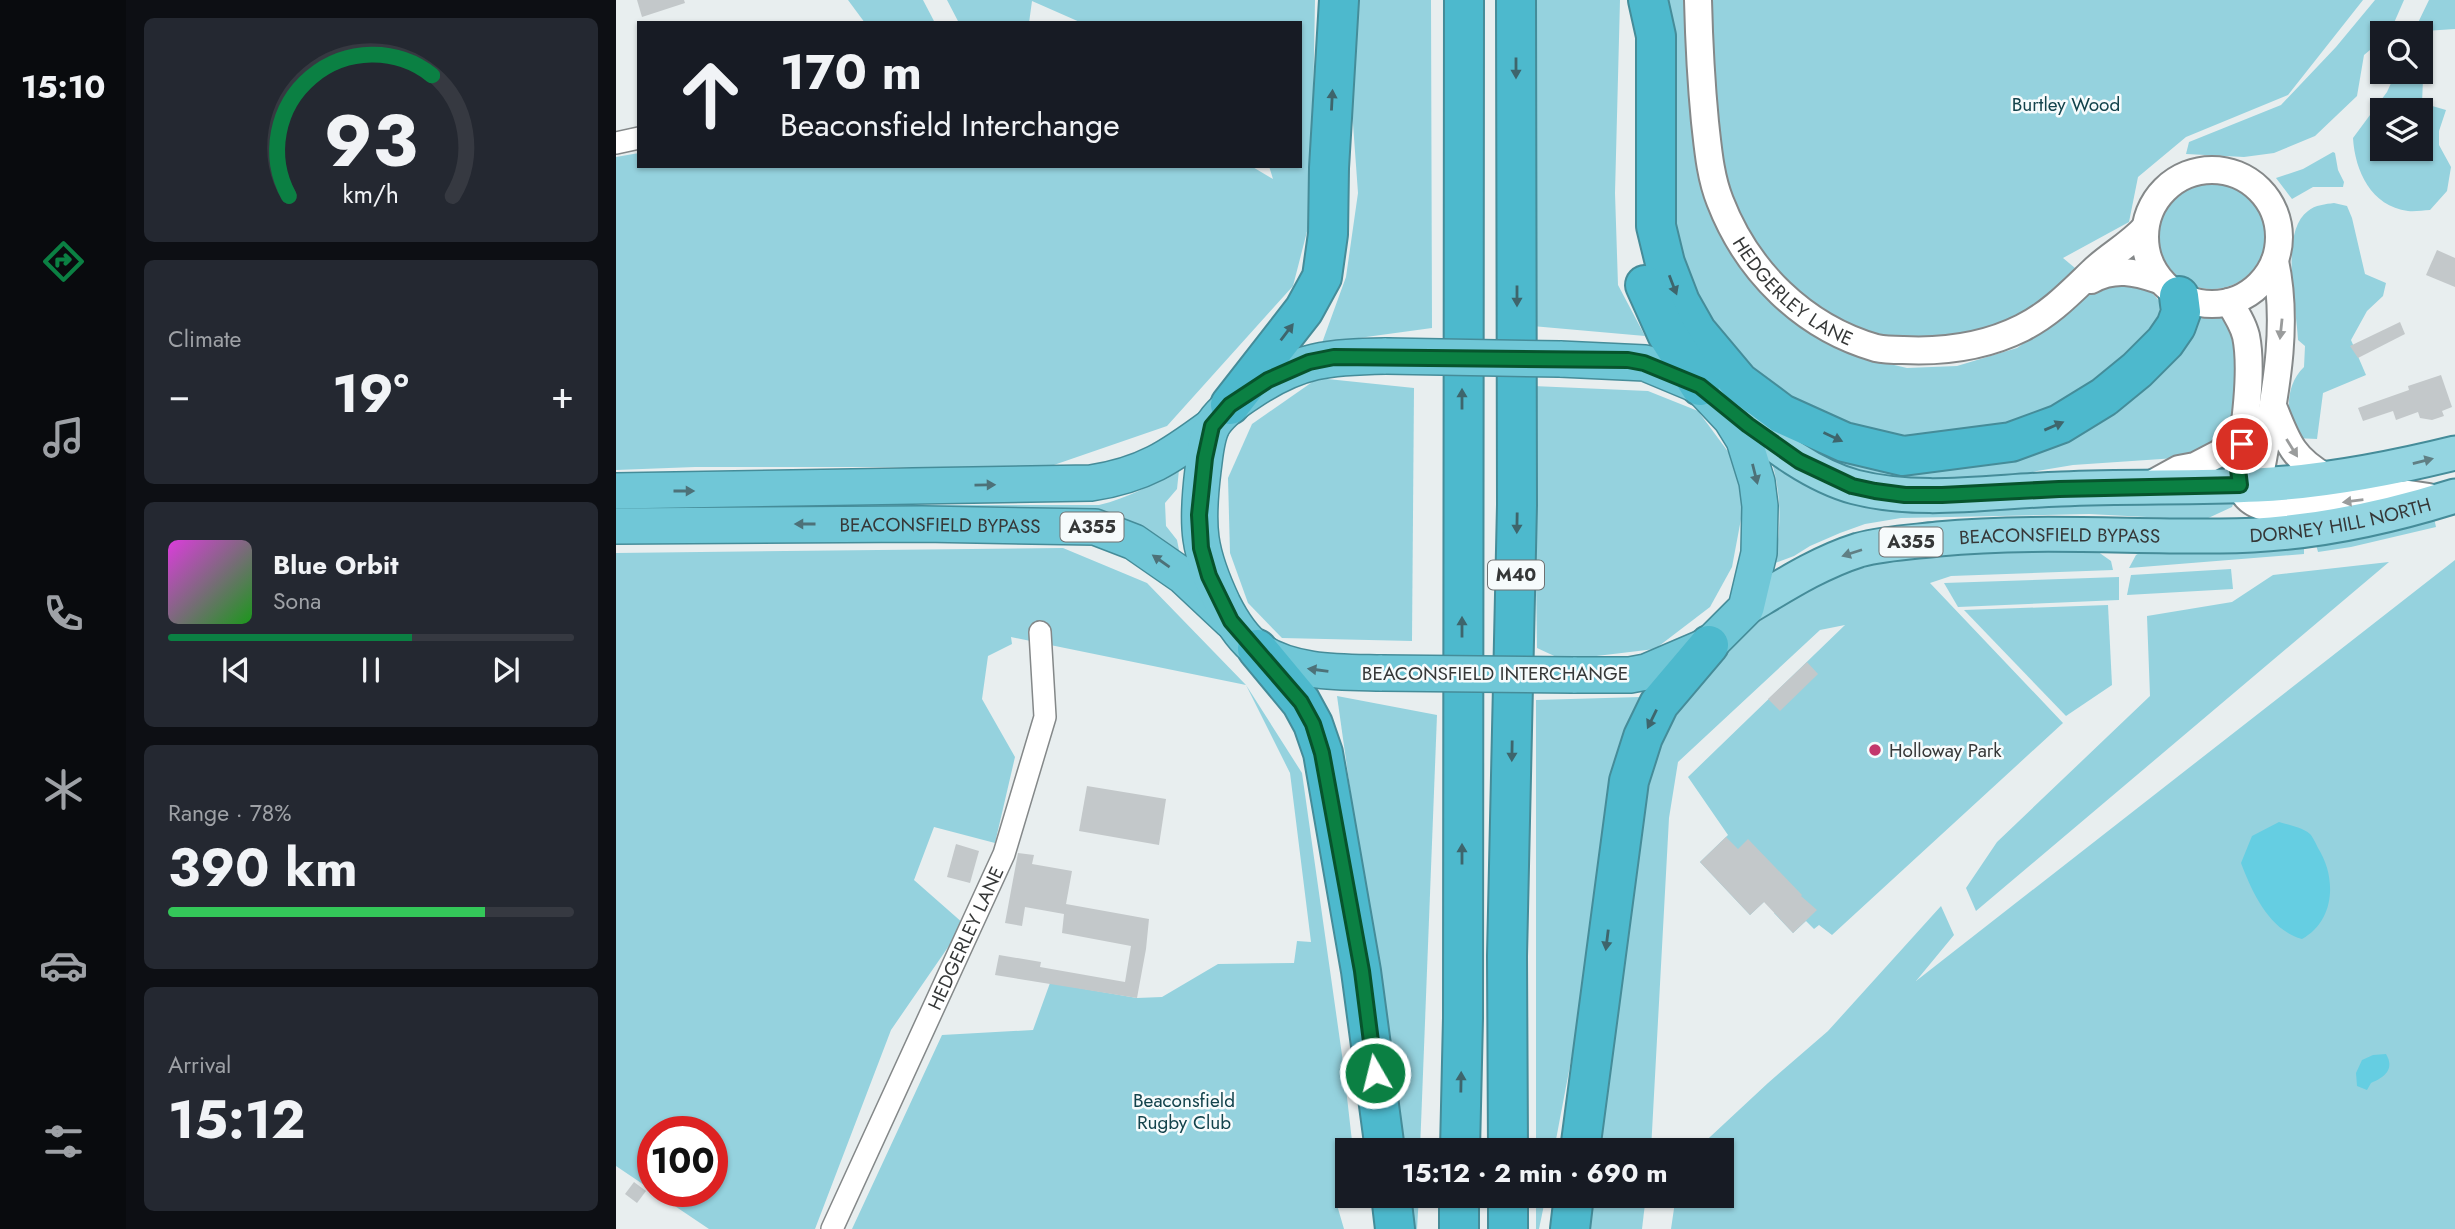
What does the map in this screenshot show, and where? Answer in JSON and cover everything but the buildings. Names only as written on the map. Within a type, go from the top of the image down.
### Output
[{"type":"highway","points":[[1221,415],[1304,310],[1322,277],[1328,234],[1329,168],[1339,0]]},
{"type":"highway","name":"M40","points":[[1460,1138],[1464,0]]},
{"type":"highway","name":"M40","points":[[1508,1138],[1507,956],[1517,505],[1516,0]]},
{"type":"highway","points":[[1635,0],[1639,261],[1662,325],[1682,359],[1731,419],[1744,440],[1757,482],[1761,530],[1759,554],[1746,608]]},
{"type":"highway","points":[[1648,0],[1656,36],[1656,226],[1665,264],[1680,302],[1697,332],[1739,382],[1782,414],[1844,442],[1903,456],[2011,442],[2060,424],[2104,397],[2137,370],[2165,342],[2176,326],[2181,312],[2169,288]]},
{"type":"highway","points":[[1221,415],[1268,380],[1309,362],[1334,357],[1560,359],[1644,363],[1705,390]]},
{"type":"highway","name":"BEACONSFIELD BYPASS","points":[[616,491],[1091,483],[1122,478],[1146,469],[1177,452],[1221,415]]},
{"type":"highway","name":"BEACONSFIELD INTERCHANGE","points":[[1221,415],[1205,458],[1200,505],[1201,548],[1209,576],[1231,621],[1257,649],[1280,660],[1306,668],[1341,672],[1630,675],[1646,672],[1709,646],[1746,608]]},
{"type":"highway","name":"BEACONSFIELD BYPASS","points":[[616,526],[922,524],[1095,527],[1134,542],[1182,576],[1231,621]]},
{"type":"highway","points":[[1582,1138],[1629,780],[1643,737],[1660,704],[1709,646]]},
{"type":"highway","points":[[1257,649],[1301,702],[1313,724],[1322,753],[1362,971],[1383,1138]]},
{"type":"highway","points":[[1393,1208],[1395,1229]]},
{"type":"highway","points":[[1459,1208],[1459,1229]]},
{"type":"highway","points":[[1508,1208],[1508,1229]]},
{"type":"highway","points":[[1570,1229],[1572,1208]]},
{"type":"main road","points":[[1705,390],[1799,461],[1852,486],[1875,491],[1905,495],[1942,495],[2148,486],[2250,491]]},
{"type":"main road","name":"DORNEY HILL NORTH","points":[[2250,491],[2396,467],[2455,453]]},
{"type":"main road","name":"DORNEY HILL NORTH","points":[[2222,536],[2317,529],[2385,516],[2450,498]]},
{"type":"main road","name":"BEACONSFIELD BYPASS","points":[[1746,608],[1819,565],[1862,549],[1885,545],[1993,534],[2222,536]]},
{"type":"street","name":"HEDGERLEY LANE","points":[[1698,0],[1701,81],[1708,153],[1718,197],[1730,227],[1780,295],[1823,326],[1878,349],[1935,352],[1982,344],[2022,328],[2054,308],[2092,271],[2129,245],[2145,228]]},
{"type":"street","points":[[616,143],[637,138]]},
{"type":"street","points":[[2213,169],[2233,173],[2252,183],[2267,199],[2277,219],[2279,241],[2275,261],[2264,280],[2249,294],[2230,302],[2212,305],[2195,303],[2169,288],[2150,264],[2145,246],[2145,228],[2150,209],[2161,192],[2176,180],[2194,172],[2213,169]]},
{"type":"street","points":[[2222,536],[2234,527],[2250,491],[2273,406],[2282,317],[2275,261]]},
{"type":"street","name":"HEDGERLEY LANE","points":[[2078,287],[2113,271],[2136,272],[2169,288]]},
{"type":"street","points":[[2230,302],[2246,336],[2245,419],[2238,469],[2250,491],[2264,508],[2278,509],[2409,494],[2450,498]]},
{"type":"street","points":[[2273,406],[2294,453],[2309,468],[2326,477]]},
{"type":"street","points":[[2148,486],[2179,469],[2195,466],[2220,453],[2237,436],[2245,419]]},
{"type":"street","name":"HEDGERLEY LANE","points":[[832,1229],[1004,854],[1045,717],[1040,632]]},
{"type":"green space","points":[[848,0],[923,0],[934,21],[864,21]]},
{"type":"green space","points":[[947,0],[1315,0],[1311,216],[1293,286],[1167,426],[1048,467],[695,467],[616,470],[616,157],[637,153],[637,168],[1254,168],[1273,179],[1270,168],[1302,168],[1302,21],[1077,21],[1032,1],[1029,21],[958,21]]},
{"type":"green space","points":[[1357,0],[1431,0],[1432,328],[1322,343],[1346,277],[1358,193],[1352,110]]},
{"type":"green space","points":[[1536,0],[1620,0],[1615,193],[1618,285],[1645,336],[1532,326]]},
{"type":"green space","points":[[1661,0],[1684,0],[1689,90],[1701,182],[1792,318],[1864,358],[1907,368],[1957,366],[2017,348],[2071,310],[2099,286],[2128,279],[2148,288],[2160,302],[2159,327],[2093,389],[2002,432],[1913,439],[1826,423],[1719,345],[1669,231]]},
{"type":"green space","name":"Burtley Wood","points":[[1711,0],[2363,0],[2288,95],[2186,137],[2138,177],[2129,222],[2063,258],[2075,268],[2056,293],[2030,311],[1958,340],[1875,337],[1811,308],[1760,260],[1728,193],[1710,81]]},
{"type":"green space","points":[[2375,0],[2404,0],[2395,21],[2370,21],[2370,50],[2364,55],[2357,96],[2315,136],[2274,153],[2244,157],[2186,154],[2189,142],[2281,105],[2336,47]]},
{"type":"green space","points":[[2429,0],[2455,0],[2455,29],[2433,30],[2433,21],[2419,21]]},
{"type":"green space","points":[[2391,84],[2423,84],[2422,98],[2383,98]]},
{"type":"green space","points":[[2433,106],[2446,110],[2439,131],[2439,145],[2451,167],[2447,191],[2430,210],[2408,211],[2384,202],[2367,185],[2357,163],[2353,138],[2370,115],[2370,161],[2433,161]]},
{"type":"green space","points":[[2333,152],[2344,182],[2343,187],[2313,187],[2292,199],[2276,178],[2303,169]]},
{"type":"green space","points":[[2212,183],[2232,187],[2250,198],[2261,216],[2265,236],[2261,256],[2250,274],[2232,285],[2212,289],[2192,285],[2174,274],[2163,256],[2159,236],[2163,216],[2174,198],[2192,187]]},
{"type":"green space","points":[[2334,203],[2347,206],[2365,274],[2386,283],[2383,296],[2367,311],[2351,340],[2366,375],[2323,393],[2317,439],[2295,438],[2290,420],[2290,391],[2304,367],[2305,346],[2298,340],[2293,291],[2294,236],[2299,221],[2308,211],[2317,206]]},
{"type":"green space","points":[[2189,317],[2222,318],[2237,327],[2242,341],[2233,417],[2219,439],[2191,457],[2073,465],[2010,479],[1942,482],[1854,473],[1796,443],[1989,458]]},
{"type":"green space","points":[[1318,378],[1414,388],[1412,641],[1282,638],[1248,603],[1230,553],[1228,478],[1252,424]]},
{"type":"green space","points":[[1533,386],[1648,391],[1698,411],[1732,457],[1744,503],[1732,567],[1710,607],[1655,649],[1563,660],[1537,648]]},
{"type":"green space","points":[[1771,459],[1960,511],[2235,499],[2232,507],[2204,520],[2089,514],[1901,518],[1865,524],[1775,563],[1779,511]]},
{"type":"green space","points":[[1179,470],[1177,489],[1165,503],[1166,526],[1177,540],[1183,570],[1136,538],[616,518],[616,505],[1099,505],[1139,491]]},
{"type":"green space","points":[[2434,518],[2436,527],[2351,547],[2318,552],[2315,541]]},
{"type":"green space","points":[[2304,540],[2304,554],[2129,568],[2136,555],[2143,551]]},
{"type":"green space","points":[[1063,548],[1147,583],[1246,685],[1011,637],[1012,644],[988,656],[982,699],[1015,757],[995,843],[934,827],[914,880],[964,924],[891,1030],[815,1229],[709,1229],[676,1207],[728,1207],[728,1116],[637,1116],[637,1180],[616,1166],[616,553]]},
{"type":"green space","name":"Holloway Park","points":[[2094,549],[2111,561],[2113,570],[1951,576],[1930,583],[2063,723],[1832,935],[1819,925],[1814,929],[1806,921],[1793,933],[1766,900],[1750,915],[1700,862],[1728,835],[1688,777],[1845,625],[1820,630],[1678,762],[1669,818],[1652,1138],[1597,1138],[1647,761],[1667,708],[1708,664],[1778,606],[1836,571],[1891,559]]},
{"type":"green space","points":[[2455,560],[2455,1229],[1671,1229],[1674,1208],[1734,1208],[1734,1138],[1709,1138],[1828,1031],[1941,906],[1954,935],[1916,981]]},
{"type":"green space","points":[[2389,562],[1976,911],[1966,888],[1997,842],[2150,696],[2147,616],[2232,602],[2273,575]]},
{"type":"green space","points":[[2231,569],[2233,589],[2127,595],[2131,575]]},
{"type":"green space","points":[[2119,577],[2119,600],[1958,607],[1944,583]]},
{"type":"green space","points":[[2108,605],[2112,685],[2066,716],[1964,610]]},
{"type":"green space","name":"Beaconsfield Rugby Club","points":[[1246,685],[1302,773],[1352,1138],[1335,1138],[1335,1208],[1338,1208],[1344,1229],[852,1229],[942,1035],[1033,1030],[1050,983],[1137,998],[1162,997],[1218,964],[1294,963],[1297,941],[1311,942],[1290,773]]},
{"type":"green space","points":[[1337,696],[1437,715],[1420,1138],[1399,1138]]},
{"type":"green space","points":[[1640,697],[1556,1138],[1536,1138],[1536,700]]},
{"type":"green space","points":[[1410,1208],[1418,1208],[1417,1229],[1413,1229]]},
{"type":"green space","points":[[1536,1208],[1543,1208],[1539,1229],[1536,1229]]},
{"type":"green space","points":[[1590,1208],[1644,1208],[1642,1229],[1588,1229]]},
{"type":"shaded area","points":[[2279,822],[2310,834],[2328,872],[2330,898],[2327,910],[2313,931],[2302,939],[2290,934],[2271,919],[2256,897],[2241,863],[2252,836]]},
{"type":"shaded area","points":[[2386,1054],[2389,1059],[2387,1072],[2371,1083],[2367,1090],[2357,1086],[2356,1073],[2362,1060],[2373,1055]]},
{"type":"place","name":"Holloway Park","points":[[1875,750]]},
{"type":"route","points":[[1375,1073],[1362,971],[1329,782],[1318,738],[1301,702],[1231,621],[1209,576],[1201,548],[1199,515],[1205,458],[1212,426],[1230,405],[1289,369],[1334,357],[1628,360],[1644,363],[1700,386],[1799,461],[1831,477],[1852,486],[1905,495],[2240,485],[2238,469],[2242,444]]}]
